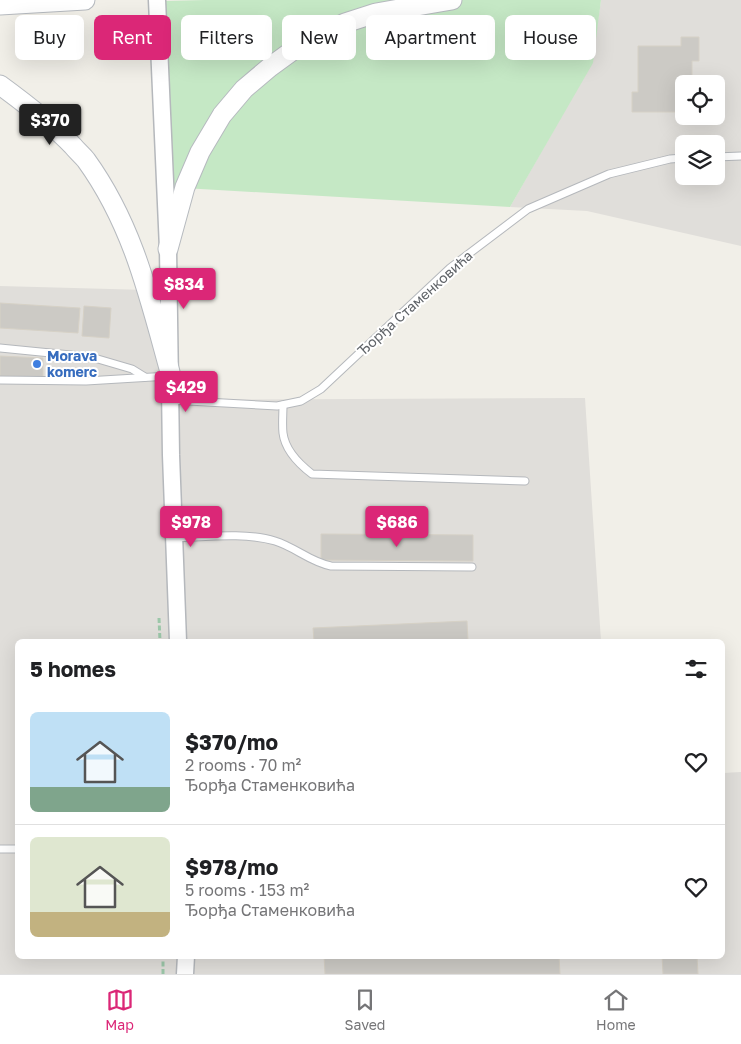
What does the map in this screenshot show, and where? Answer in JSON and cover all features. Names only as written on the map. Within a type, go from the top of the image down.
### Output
[{"type":"main road","points":[[0,4],[85,0]]},
{"type":"main road","points":[[168,249],[185,187],[200,152],[222,115],[244,89],[270,66],[303,43],[345,23],[376,13],[452,0]]},
{"type":"main road","points":[[0,86],[29,106],[60,132],[85,159],[110,198],[131,242],[144,279],[170,374]]},
{"type":"street","points":[[157,0],[168,249],[171,457],[178,639]]},
{"type":"street","points":[[185,974],[186,959]]},
{"type":"lane","points":[[725,157],[741,156]]},
{"type":"lane","name":"Ђорђа Стаменковића","points":[[170,400],[277,406],[301,401],[321,389],[450,268],[528,209],[609,174],[675,159]]},
{"type":"lane","points":[[0,348],[91,357],[132,369],[145,378]]},
{"type":"lane","points":[[0,380],[86,381],[145,378],[170,374]]},
{"type":"lane","points":[[282,405],[283,434],[288,446],[301,465],[312,474],[525,481]]},
{"type":"lane","points":[[174,538],[244,536],[267,538],[317,562],[331,566],[472,567]]},
{"type":"lane","points":[[0,848],[15,848]]},
{"type":"path","points":[[163,959],[163,974]]},
{"type":"shaded area","points":[[601,0],[741,0],[741,246],[587,211],[510,207],[592,60],[596,60],[596,35]]},
{"type":"shaded area","points":[[0,286],[147,290],[170,400],[585,398],[601,639],[15,639],[15,959],[725,959],[725,773],[741,772],[741,974],[0,974]]},
{"type":"green space","points":[[601,0],[596,39],[596,15],[505,15],[505,60],[593,60],[510,207],[166,187],[160,60],[171,60],[171,15],[162,15],[165,1]]},
{"type":"building","points":[[681,37],[699,37],[699,61],[692,61],[692,75],[675,75],[675,112],[632,112],[632,92],[638,92],[638,46],[681,46]]},
{"type":"building","points":[[0,303],[80,308],[78,333],[0,328]]},
{"type":"building","points":[[84,306],[111,308],[109,338],[82,336]]},
{"type":"building","points":[[0,356],[43,358],[43,377],[0,376]]},
{"type":"building","points":[[321,534],[473,535],[473,561],[321,560]]},
{"type":"building","points":[[467,621],[468,639],[314,639],[313,628]]},
{"type":"building","points":[[324,959],[559,959],[560,974],[325,974]]},
{"type":"building","points":[[662,959],[697,959],[698,974],[663,974]]},
{"type":"place","name":"Morava komerc","points":[[37,364]]}]
